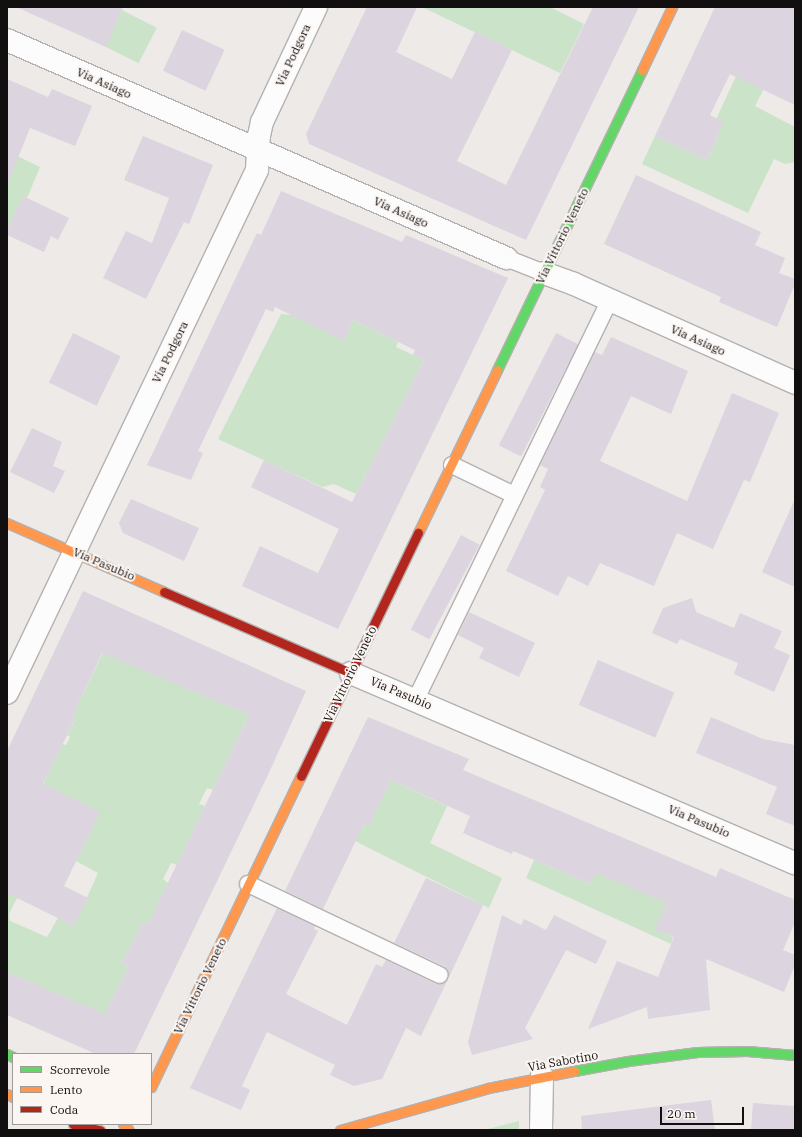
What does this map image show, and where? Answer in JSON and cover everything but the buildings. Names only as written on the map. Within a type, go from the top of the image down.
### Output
[{"type":"street","name":"Via Podgora","points":[[7,692],[257,170],[262,122],[316,7]]},
{"type":"street","name":"Via Vittorio Veneto","points":[[152,1085],[672,7]]},
{"type":"street","name":"Via Asiago","points":[[7,40],[506,258]]},
{"type":"street","name":"Via Asiago","points":[[544,273],[574,284],[609,301],[795,383]]},
{"type":"street","name":"Via Pasubio","points":[[7,523],[351,673],[416,699],[795,863]]},
{"type":"street","name":"Via Sabotino","points":[[340,1130],[488,1088],[542,1076],[643,1059],[697,1052],[747,1051],[795,1055]]},
{"type":"street","points":[[541,1130],[542,1076]]},
{"type":"street","points":[[78,1125],[100,1130]]},
{"type":"lane","name":"Via Asiago","points":[[506,258],[544,273]]},
{"type":"lane","points":[[416,699],[609,301]]},
{"type":"lane","points":[[452,464],[514,495]]},
{"type":"lane","points":[[248,884],[440,975]]},
{"type":"green space","points":[[422,7],[550,7],[584,24],[560,73]]},
{"type":"green space","points":[[122,10],[157,28],[139,63],[104,46]]},
{"type":"green space","points":[[757,31],[773,71],[755,106],[795,127],[795,162],[785,164],[774,159],[748,213],[642,164],[655,136],[707,160],[720,131],[712,128]]},
{"type":"green space","points":[[7,151],[40,167],[27,198],[23,196],[7,230]]},
{"type":"green space","points":[[281,314],[292,315],[344,340],[353,320],[398,342],[396,347],[424,360],[356,494],[334,484],[322,487],[218,439]]},
{"type":"green space","points":[[103,652],[249,715],[213,790],[207,788],[199,804],[205,806],[177,865],[171,863],[163,879],[168,883],[148,924],[142,923],[122,964],[128,967],[110,1004],[122,1022],[7,972],[7,858],[36,861],[9,914],[10,921],[47,937],[58,918],[74,926],[98,873],[76,861],[99,812],[43,785],[62,744],[66,745],[70,737],[67,735],[75,720],[72,718]]},
{"type":"green space","points":[[391,780],[447,806],[430,843],[502,878],[489,908],[355,841],[364,824],[369,825]]},
{"type":"green space","points":[[603,856],[667,903],[656,930],[673,937],[671,944],[526,878],[534,860],[591,884]]},
{"type":"green space","points":[[519,1121],[519,1130],[484,1130]]},
{"type":"traffic: fast","points":[[497,370],[642,70]]},
{"type":"traffic: fast","points":[[574,1071],[628,1061],[697,1052],[747,1051],[795,1055]]},
{"type":"traffic: fast","points":[[7,1054],[12,1056]]},
{"type":"traffic: slow","points":[[642,70],[672,7]]},
{"type":"traffic: slow","points":[[418,533],[497,370]]},
{"type":"traffic: slow","points":[[7,523],[164,592]]},
{"type":"traffic: slow","points":[[152,1085],[301,776]]},
{"type":"traffic: slow","points":[[340,1130],[488,1088],[574,1071]]},
{"type":"traffic: slow","points":[[7,1094],[12,1096]]},
{"type":"traffic: slow","points":[[124,1125],[129,1130]]},
{"type":"traffic: jam","points":[[301,776],[418,533]]},
{"type":"traffic: jam","points":[[164,592],[351,673]]},
{"type":"traffic: jam","points":[[78,1125],[100,1130]]}]
